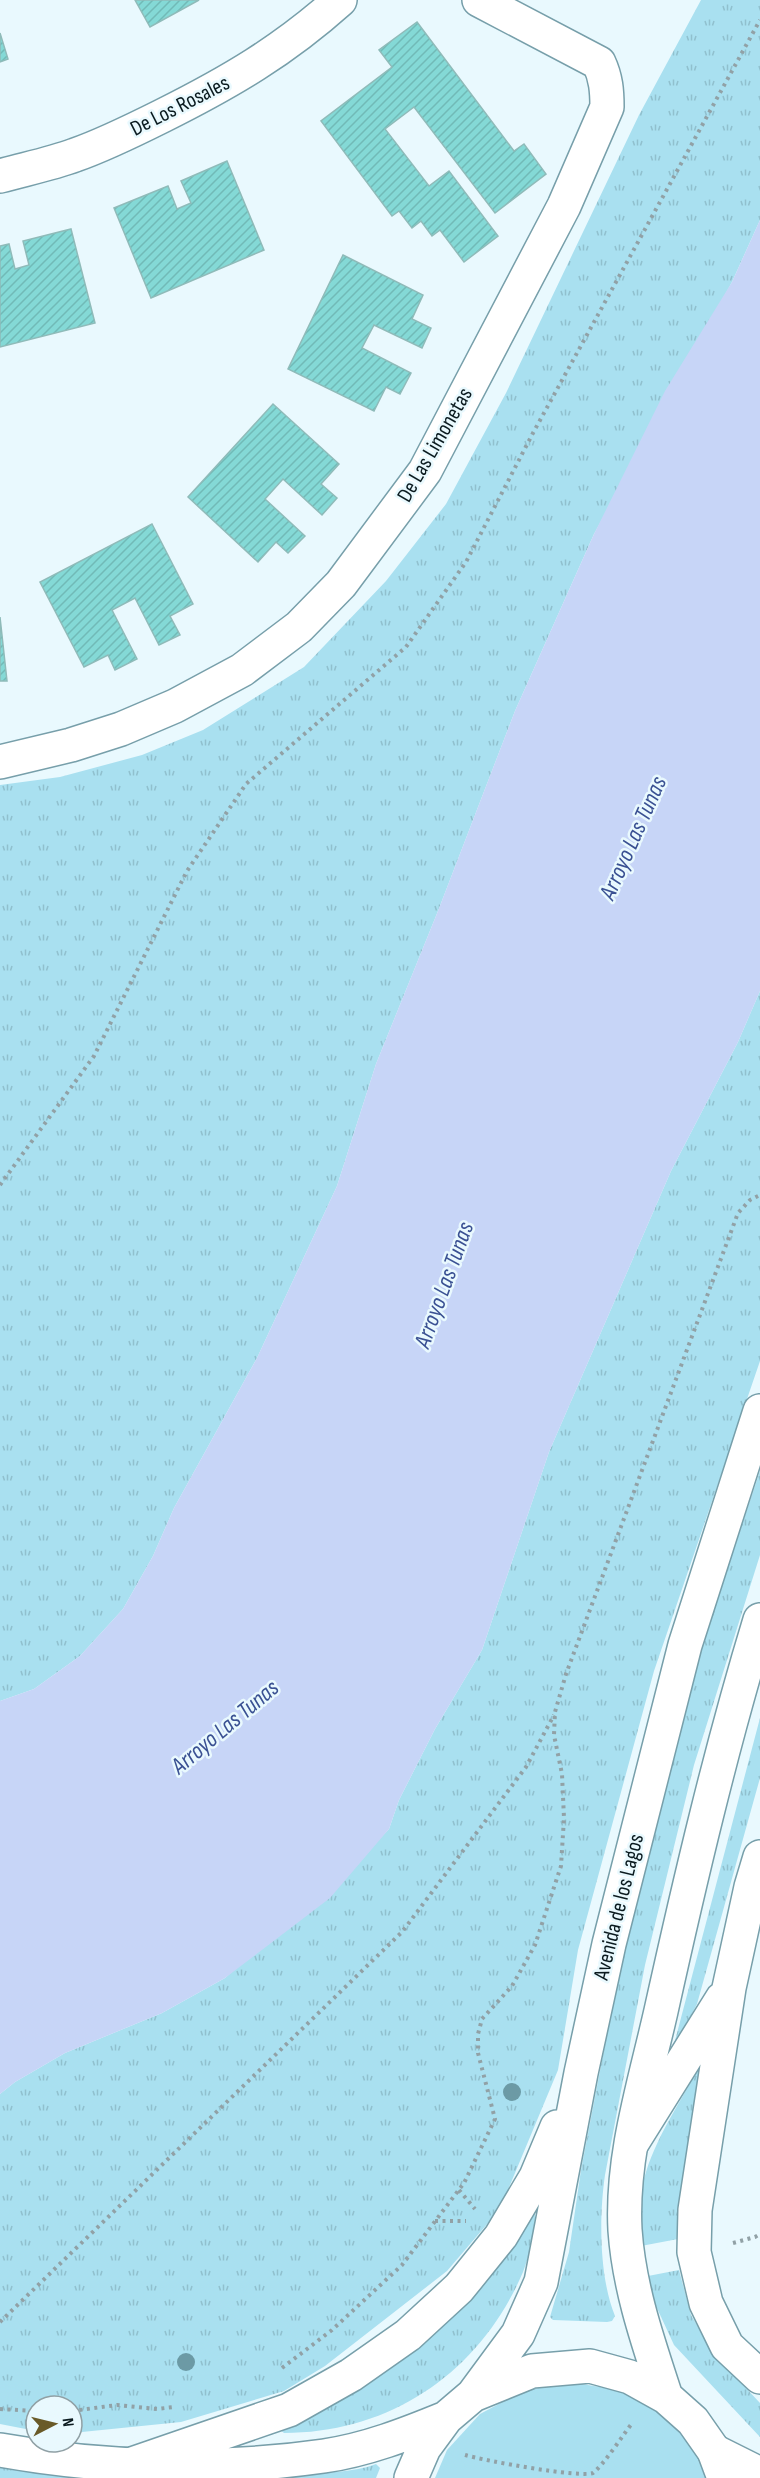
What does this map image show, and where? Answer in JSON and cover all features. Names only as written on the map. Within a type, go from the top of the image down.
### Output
[{"type":"street","name":"De Los Rosales","points":[[0,176],[74,156],[134,130],[214,90],[261,63],[317,21],[340,0]]},
{"type":"street","name":"De Las Limonetas","points":[[0,762],[72,745],[121,729],[175,706],[242,670],[299,627],[341,584],[425,471],[564,206],[607,107],[607,89],[604,73],[599,63],[479,0]]},
{"type":"street","name":"Avenida de los Lagos","points":[[473,2395],[518,2334],[541,2282],[581,2073],[609,1944],[685,1645],[760,1411]]},
{"type":"street","points":[[660,2394],[629,2268],[625,2228],[627,2170],[680,1926],[732,1712],[760,1620]]},
{"type":"street","points":[[757,1877],[729,1988],[695,2210],[694,2252],[706,2303],[727,2346],[760,2377]]},
{"type":"street","points":[[631,2145],[729,1988]]},
{"type":"street","points":[[129,2465],[290,2410],[351,2375],[408,2335],[459,2288],[501,2236],[536,2177],[581,2073]]},
{"type":"street","points":[[411,2478],[427,2444],[446,2418],[473,2395],[532,2371],[590,2366],[630,2377],[660,2394],[693,2421],[719,2465],[760,2474]]},
{"type":"street","points":[[0,2450],[45,2458],[129,2465],[229,2464],[326,2456],[391,2440],[446,2418]]},
{"type":"path","points":[[0,1185],[94,1056],[187,871],[246,784],[406,647],[466,562],[533,433],[760,20]]},
{"type":"path","points":[[0,2322],[402,1932],[526,1767],[555,1712],[566,1674],[738,1213],[750,1200],[760,1195]]},
{"type":"path","points":[[273,2374],[332,2330],[393,2273],[464,2182],[495,2119],[478,2053],[477,2034],[482,2019],[512,1986],[535,1945],[561,1866],[564,1818],[562,1774],[554,1735],[555,1712]]},
{"type":"path","points":[[435,2221],[475,2221]]},
{"type":"path","points":[[427,2444],[518,2470],[580,2478],[592,2475],[660,2394]]},
{"type":"path","points":[[84,2409],[117,2405],[157,2409],[180,2407]]},
{"type":"path","points":[[0,2409],[24,2410]]},
{"type":"green space","points":[[701,0],[760,0],[760,220],[732,282],[594,534],[515,711],[376,1064],[337,1186],[257,1358],[174,1508],[153,1556],[123,1609],[80,1656],[34,1689],[0,1701],[0,785],[60,777],[142,755],[203,730],[304,667],[386,581],[446,504],[506,393],[639,115]]},
{"type":"green space","points":[[760,991],[760,1361],[654,1671],[578,1950],[558,2070],[500,2209],[447,2271],[325,2366],[284,2391],[181,2422],[84,2432],[84,2394],[24,2394],[24,2429],[0,2424],[0,2094],[15,2082],[65,2053],[162,2013],[225,1978],[365,1854],[389,1829],[399,1800],[435,1729],[482,1650],[549,1452],[671,1171],[738,1042]]},
{"type":"green space","points":[[760,1471],[760,1555],[694,1765],[645,1965],[605,2175],[601,2227],[603,2265],[615,2316],[612,2321],[607,2322],[553,2320],[550,2317],[569,2252],[581,2170],[621,1961],[702,1644]]},
{"type":"green space","points":[[760,1718],[760,1778],[697,2004],[672,2052]]},
{"type":"green space","points":[[706,2055],[688,2151],[678,2239],[641,2246],[640,2219],[643,2181],[651,2157],[665,2127]]},
{"type":"green space","points":[[532,2210],[535,2212],[535,2219],[523,2272],[505,2307],[483,2339],[457,2366],[428,2390],[396,2408],[361,2422],[324,2430],[284,2433],[279,2429]]},
{"type":"green space","points":[[679,2270],[691,2315],[714,2354],[760,2403],[760,2437],[674,2345],[650,2293],[648,2276]]},
{"type":"green space","points":[[570,2382],[618,2390],[662,2413],[695,2448],[708,2478],[435,2478],[447,2450],[480,2414],[523,2391]]},
{"type":"green space","points":[[376,2464],[380,2468],[376,2478],[0,2478],[0,2466],[301,2474],[349,2471]]},
{"type":"water","name":"Arroyo Las Tunas","points":[[760,220],[760,991],[738,1042],[671,1171],[549,1452],[482,1650],[435,1729],[399,1800],[389,1829],[330,1898],[225,1978],[162,2013],[65,2053],[15,2082],[0,2094],[0,1701],[34,1689],[80,1656],[123,1609],[153,1556],[174,1508],[257,1358],[337,1186],[376,1064],[515,711],[594,534],[665,391],[732,282]]},
{"type":"building","points":[[135,0],[199,0],[150,27]]},
{"type":"building","points":[[417,22],[514,151],[524,144],[546,174],[495,213],[414,107],[385,129],[429,186],[449,171],[498,236],[464,262],[440,230],[432,236],[421,221],[412,228],[399,211],[392,216],[321,121],[392,67],[379,50]]},
{"type":"building","points":[[0,33],[8,59],[0,62]]},
{"type":"building","points":[[227,161],[264,250],[151,298],[114,208],[168,186],[177,209],[191,203],[181,181]]},
{"type":"building","points":[[71,229],[95,323],[0,347],[0,246],[9,244],[15,269],[29,265],[23,241]]},
{"type":"building","points":[[343,255],[423,295],[412,319],[431,328],[422,348],[374,325],[362,348],[411,373],[400,394],[386,387],[374,411],[288,369]]},
{"type":"building","points":[[273,404],[339,464],[321,484],[337,498],[322,515],[283,479],[265,499],[305,536],[288,553],[276,542],[258,562],[188,497]]},
{"type":"building","points":[[152,524],[193,604],[170,616],[180,635],[159,645],[135,598],[112,610],[137,659],[115,670],[108,655],[84,667],[40,582]]},
{"type":"building","points":[[0,617],[7,681],[0,681]]}]
